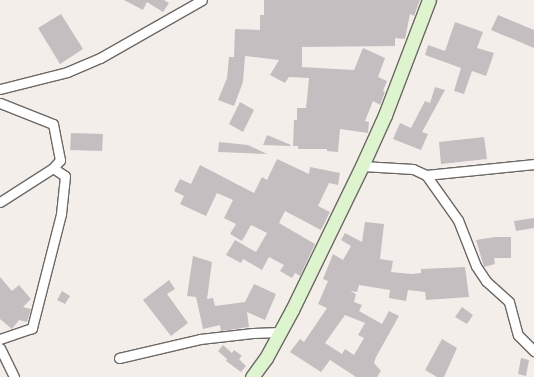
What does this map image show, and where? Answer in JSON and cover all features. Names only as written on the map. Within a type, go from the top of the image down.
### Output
[{"type":"main road","points":[[252,377],[280,332],[386,115],[429,0]]},
{"type":"street","points":[[0,88],[67,72],[100,58],[202,0]]},
{"type":"street","points":[[0,103],[53,124],[60,160],[53,168],[0,202]]},
{"type":"street","points":[[426,175],[534,164]]},
{"type":"street","points":[[362,166],[413,169],[426,175],[458,220],[476,266],[486,280],[509,302],[518,335],[534,351]]},
{"type":"street","points":[[0,339],[32,328],[61,214],[65,176],[53,168]]},
{"type":"street","points":[[119,358],[200,339],[252,333],[280,332]]},
{"type":"street","points":[[0,348],[14,377]]},
{"type":"building","points":[[124,0],[164,0],[169,3],[163,12],[147,2],[143,10]]},
{"type":"building","points":[[264,0],[420,0],[414,16],[410,14],[405,39],[395,38],[395,46],[302,47],[302,67],[354,70],[363,48],[385,58],[378,77],[387,81],[383,91],[385,92],[380,105],[373,101],[365,121],[369,122],[368,133],[340,129],[338,152],[327,151],[327,149],[298,149],[298,146],[293,146],[294,120],[297,120],[297,108],[306,108],[309,78],[289,77],[285,83],[270,75],[279,60],[245,56],[243,82],[234,106],[218,100],[227,78],[229,57],[234,57],[235,29],[260,30],[260,15],[264,15]]},
{"type":"building","points":[[61,14],[83,49],[60,64],[38,28]]},
{"type":"building","points":[[498,15],[534,30],[534,48],[491,30]]},
{"type":"building","points":[[455,22],[483,32],[477,48],[494,53],[486,76],[472,71],[464,94],[454,91],[461,68],[425,55],[428,45],[445,51]]},
{"type":"building","points":[[435,87],[445,90],[422,132],[428,134],[421,150],[393,139],[400,123],[411,128],[425,101],[430,103]]},
{"type":"building","points":[[240,102],[254,110],[243,132],[229,124]]},
{"type":"building","points":[[71,133],[103,134],[102,151],[70,150]]},
{"type":"building","points":[[267,135],[291,145],[263,145]]},
{"type":"building","points":[[484,137],[487,159],[441,164],[439,142]]},
{"type":"building","points":[[219,142],[248,145],[267,154],[218,152]]},
{"type":"building","points":[[277,159],[309,174],[310,167],[340,173],[338,185],[329,183],[318,206],[330,212],[321,230],[285,211],[279,223],[315,244],[300,276],[295,273],[292,278],[280,271],[284,265],[269,257],[262,270],[243,259],[241,263],[226,255],[235,240],[256,252],[267,233],[251,225],[242,241],[230,234],[236,224],[224,218],[233,200],[217,193],[206,216],[180,204],[184,196],[174,191],[180,179],[191,184],[200,165],[254,193],[262,177],[267,180]]},
{"type":"building","points":[[534,218],[534,228],[516,231],[514,221]]},
{"type":"building","points":[[365,222],[384,224],[380,259],[393,261],[391,272],[412,274],[421,273],[421,269],[465,267],[469,297],[426,300],[425,292],[408,290],[406,301],[389,298],[390,290],[359,285],[357,292],[350,291],[356,294],[354,302],[362,305],[359,311],[382,324],[389,311],[399,316],[374,363],[381,371],[377,377],[356,377],[330,360],[321,372],[290,352],[300,339],[304,342],[327,308],[318,304],[328,281],[323,279],[333,254],[343,260],[351,246],[341,240],[345,233],[362,242]],"holes":[[[345,315],[365,323],[358,335],[364,338],[354,355],[345,349],[342,354],[325,343]]]},
{"type":"building","points":[[495,237],[511,237],[511,258],[494,258],[495,264],[484,267],[476,240]]},
{"type":"building","points":[[193,256],[212,262],[207,299],[213,298],[215,306],[245,302],[254,284],[276,294],[265,320],[247,312],[249,327],[221,331],[220,325],[203,329],[196,297],[187,296]]},
{"type":"building","points":[[0,277],[12,291],[19,285],[31,299],[23,307],[31,309],[27,322],[19,320],[12,329],[0,319]]},
{"type":"building","points":[[169,280],[175,289],[167,294],[188,323],[171,336],[143,300]]},
{"type":"building","points":[[62,291],[70,296],[65,304],[57,300]]},
{"type":"building","points":[[462,307],[473,315],[467,324],[455,317]]},
{"type":"building","points":[[442,339],[457,348],[444,377],[437,377],[425,370]]},
{"type":"building","points":[[223,345],[232,353],[234,350],[242,356],[239,359],[246,366],[241,372],[226,361],[227,359],[218,351]]},
{"type":"building","points":[[521,358],[529,360],[526,376],[518,374]]}]
